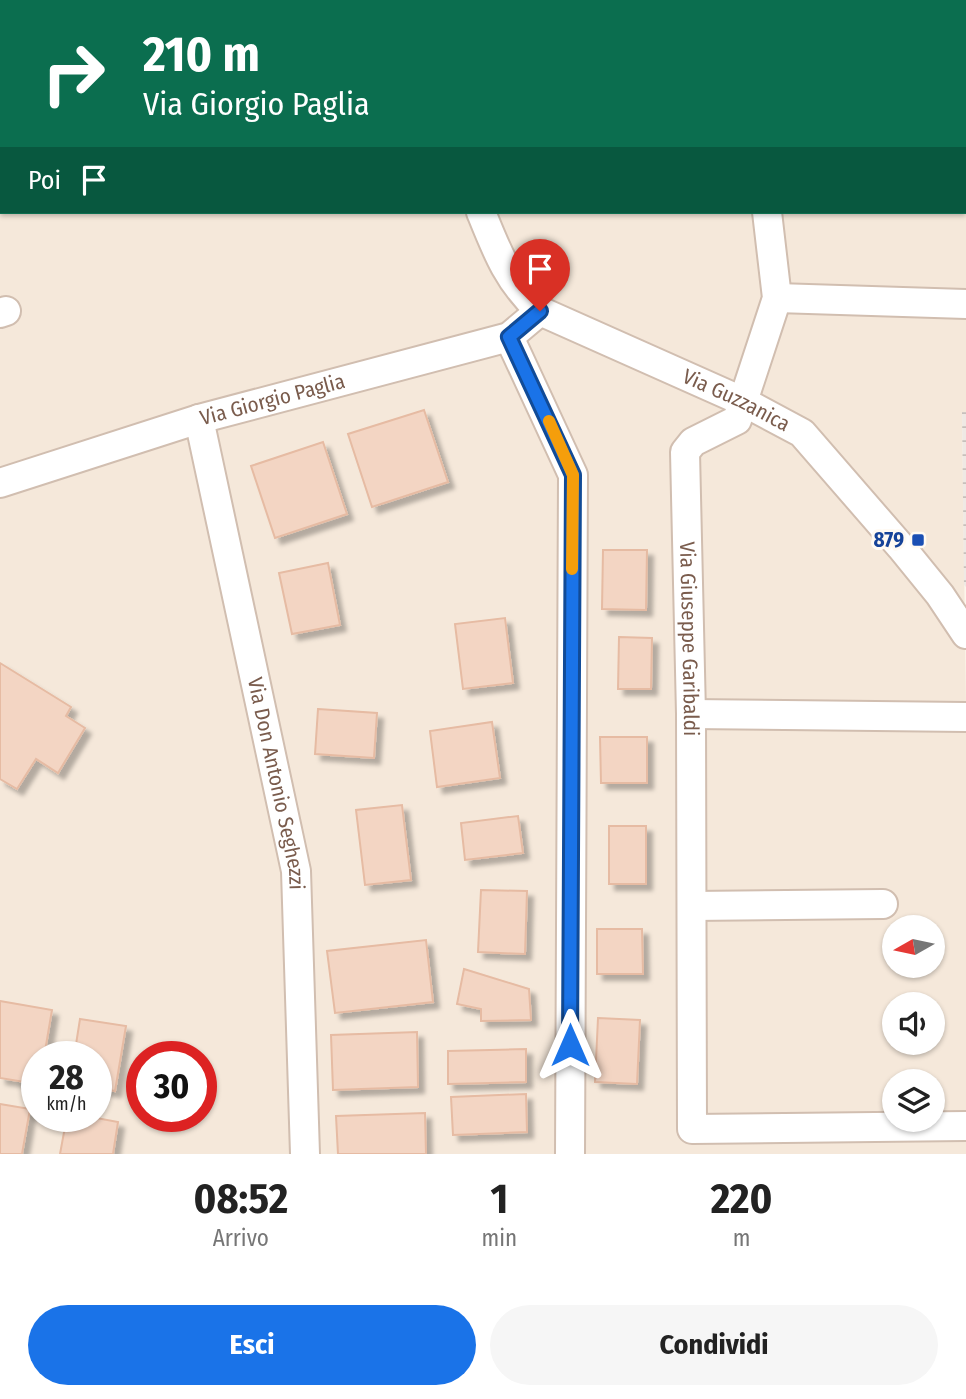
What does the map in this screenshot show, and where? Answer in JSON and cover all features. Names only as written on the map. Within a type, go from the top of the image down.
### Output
[{"type":"street","name":"Via Guzzanica","points":[[482,214],[501,263],[521,293],[540,311],[742,401],[802,433],[940,595],[966,634]]},
{"type":"street","points":[[742,401],[777,298],[767,214]]},
{"type":"street","points":[[777,298],[966,304]]},
{"type":"street","name":"Via Giorgio Paglia","points":[[0,483],[199,419],[509,337],[540,311]]},
{"type":"street","points":[[509,337],[573,475],[570,1154]]},
{"type":"street","name":"Via Giuseppe Garibaldi","points":[[742,401],[737,420],[693,442],[685,452],[691,713],[692,1129],[966,1126]]},
{"type":"street","name":"Via Don Antonio Seghezzi","points":[[199,419],[296,871],[305,1154]]},
{"type":"street","points":[[691,713],[966,717]]},
{"type":"street","points":[[692,906],[883,904]]},
{"type":"shaded area","points":[[0,214],[966,214],[966,412],[962,413],[966,705],[966,1154],[0,1154]]},
{"type":"shaded area","points":[[962,412],[966,412],[966,587],[964,585]]},
{"type":"building","points":[[424,410],[448,482],[372,507],[348,434]]},
{"type":"building","points":[[323,442],[347,514],[275,538],[251,466]]},
{"type":"building","points":[[603,550],[647,550],[646,610],[602,609]]},
{"type":"building","points":[[328,563],[340,625],[292,634],[279,573]]},
{"type":"building","points":[[505,618],[513,683],[463,689],[455,624]]},
{"type":"building","points":[[619,637],[652,638],[651,689],[618,689]]},
{"type":"building","points":[[0,663],[71,707],[66,716],[85,728],[58,773],[36,759],[17,789],[0,779]]},
{"type":"building","points":[[318,709],[377,713],[374,758],[315,754]]},
{"type":"building","points":[[492,722],[500,778],[437,787],[430,731]]},
{"type":"building","points":[[600,737],[647,737],[647,783],[601,783]]},
{"type":"building","points":[[402,805],[411,880],[365,885],[356,810]]},
{"type":"building","points":[[518,816],[523,853],[465,860],[461,823]]},
{"type":"building","points":[[609,826],[646,826],[646,884],[609,884]]},
{"type":"building","points":[[481,890],[527,891],[525,954],[478,952]]},
{"type":"building","points":[[597,929],[642,929],[643,974],[597,974]]},
{"type":"building","points":[[426,940],[433,1002],[335,1013],[327,951]]},
{"type":"building","points":[[464,969],[529,989],[531,1020],[481,1021],[481,1009],[457,1004]]},
{"type":"building","points":[[0,1001],[52,1010],[47,1041],[21,1041],[21,1081],[0,1078]]},
{"type":"building","points":[[598,1018],[640,1020],[637,1084],[595,1082]]},
{"type":"building","points":[[80,1019],[126,1026],[115,1091],[112,1091],[112,1041],[77,1041]]},
{"type":"building","points":[[417,1032],[418,1087],[333,1090],[331,1035]]},
{"type":"building","points":[[526,1049],[526,1082],[448,1084],[448,1051]]},
{"type":"building","points":[[526,1094],[527,1132],[453,1135],[451,1097]]},
{"type":"building","points":[[0,1104],[21,1108],[21,1132],[26,1132],[22,1154],[0,1154]]},
{"type":"building","points":[[425,1113],[426,1154],[338,1154],[336,1116]]},
{"type":"building","points":[[112,1121],[118,1122],[113,1154],[60,1154],[64,1132],[112,1132]]},
{"type":"slow traffic","points":[[549,421],[573,475],[572,569]]},
{"type":"place","name":"879","points":[[918,540]]},
{"type":"route","points":[[540,311],[509,337],[573,475],[570,1045]]}]
